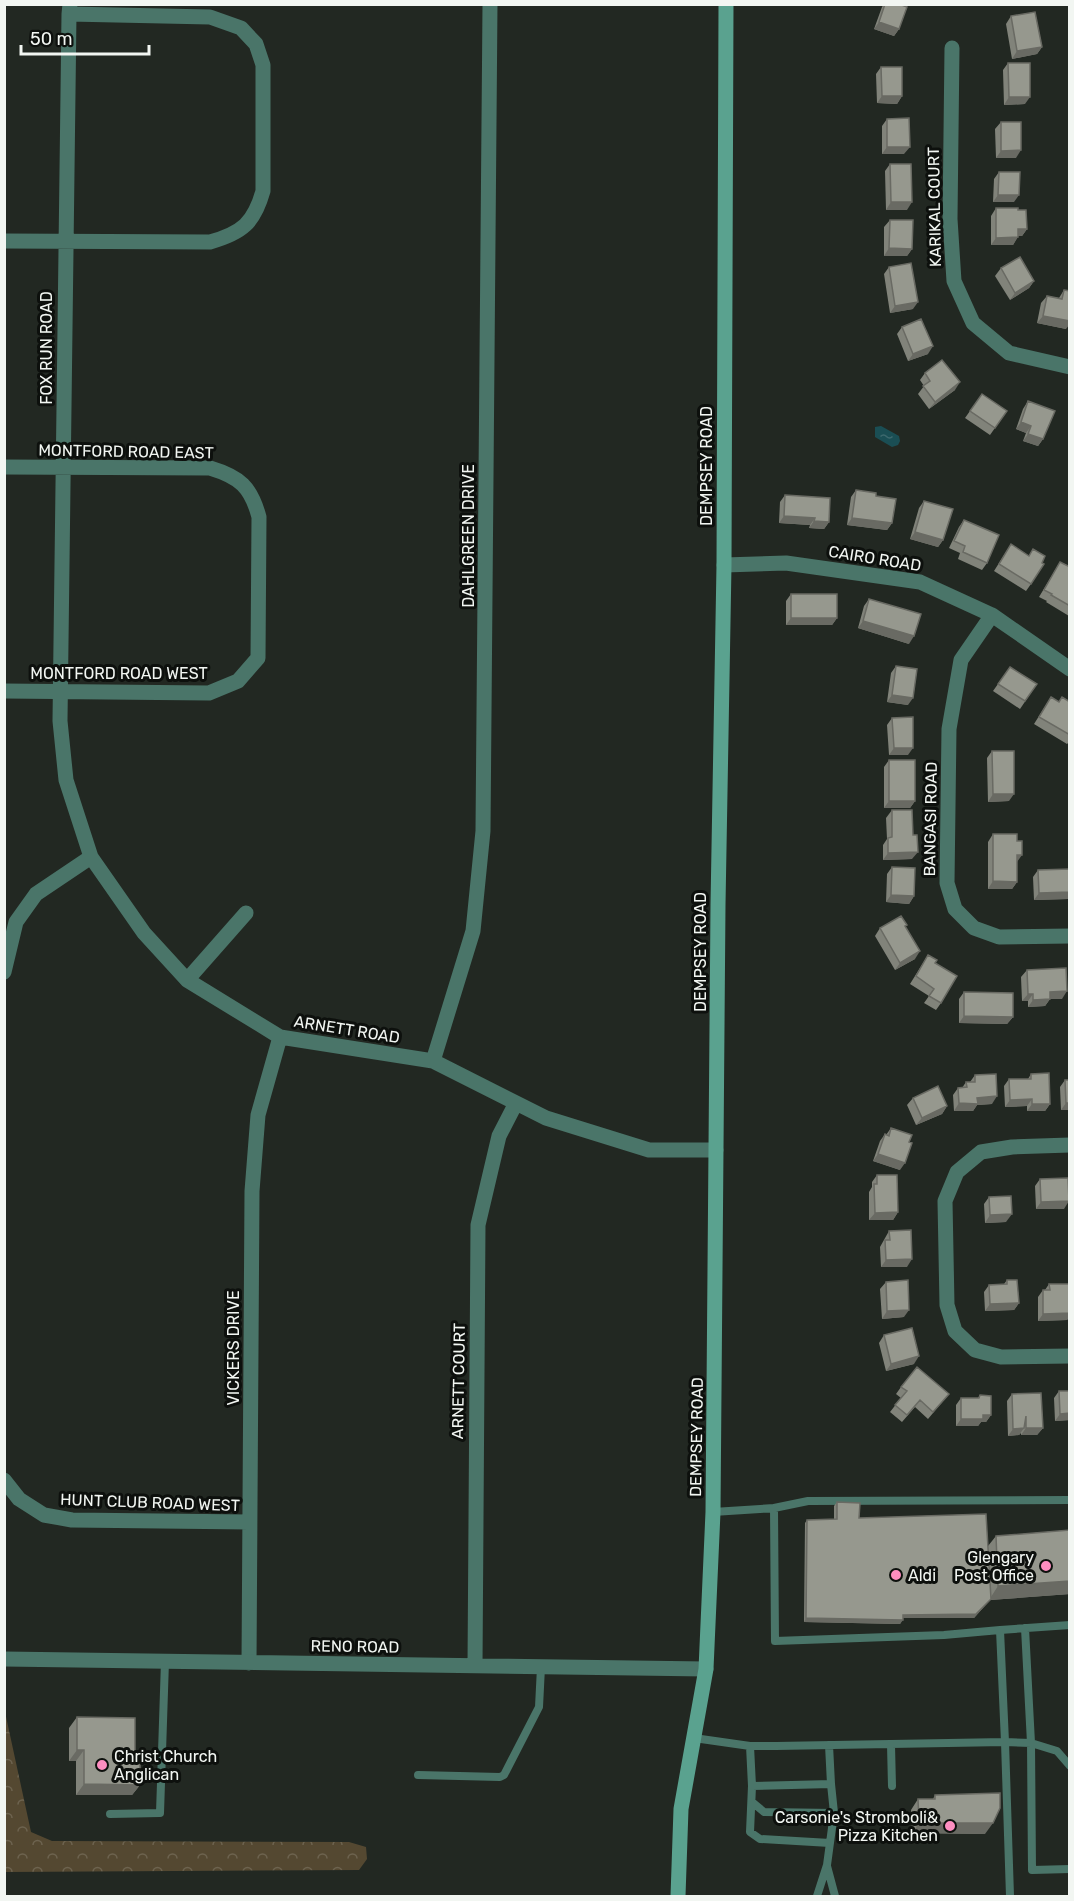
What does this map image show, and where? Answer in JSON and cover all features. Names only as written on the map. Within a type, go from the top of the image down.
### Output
[{"type":"main road","name":"DEMPSEY ROAD","points":[[678,1896],[681,1809],[706,1669],[713,1512],[724,565],[726,4]]},
{"type":"street","name":"DAHLGREEN DRIVE","points":[[433,1061],[473,931],[483,831],[490,4]]},
{"type":"street","points":[[4,241],[210,242],[230,237],[247,225],[258,210],[263,191],[263,65],[256,44],[241,28],[210,17],[70,9]]},
{"type":"street","name":"FOX RUN ROAD","points":[[60,692],[70,9]]},
{"type":"street","name":"KARIKAL COURT","points":[[952,48],[950,219],[954,281],[973,323],[1010,353],[1070,367]]},
{"type":"street","name":"MONTFORD ROAD EAST","points":[[4,466],[210,468],[228,474],[244,484],[254,499],[259,517],[258,658]]},
{"type":"street","name":"CAIRO ROAD","points":[[724,565],[786,563],[920,582],[992,615],[1070,669]]},
{"type":"street","name":"BANGASI ROAD","points":[[992,615],[961,660],[949,729],[947,883],[955,909],[974,928],[999,937],[1070,936]]},
{"type":"street","name":"MONTFORD ROAD WEST","points":[[4,691],[209,693],[238,681],[258,658]]},
{"type":"street","name":"ARNETT ROAD","points":[[60,692],[60,721],[66,780],[91,857],[144,933],[187,980],[280,1037],[433,1061],[546,1118],[649,1150],[716,1150]]},
{"type":"street","points":[[4,972],[16,922],[36,894],[91,857]]},
{"type":"street","points":[[187,980],[246,913]]},
{"type":"street","name":"VICKERS DRIVE","points":[[249,1663],[252,1191],[258,1115],[280,1037]]},
{"type":"street","name":"ARNETT COURT","points":[[475,1666],[478,1225],[499,1136],[516,1103]]},
{"type":"street","points":[[1070,1145],[1012,1146],[981,1152],[957,1172],[945,1201],[948,1305],[955,1331],[975,1350],[1001,1357],[1070,1356]]},
{"type":"street","name":"HUNT CLUB ROAD WEST","points":[[4,1480],[19,1499],[44,1515],[72,1520],[249,1522]]},
{"type":"street","name":"RENO ROAD","points":[[4,1659],[706,1669]]},
{"type":"lane","points":[[713,1512],[774,1508],[808,1501],[1070,1500]]},
{"type":"lane","points":[[774,1508],[775,1641],[944,1635],[1070,1625]]},
{"type":"lane","points":[[1025,1628],[1031,1743],[1032,1870],[1070,1869]]},
{"type":"lane","points":[[1000,1630],[1010,1896]]},
{"type":"lane","points":[[110,1815],[160,1813],[165,1661]]},
{"type":"lane","points":[[418,1775],[500,1778],[504,1775],[539,1707],[541,1667]]},
{"type":"lane","points":[[694,1738],[750,1746],[1031,1743],[1057,1751],[1070,1766]]},
{"type":"lane","points":[[817,1896],[827,1864],[834,1813],[829,1745]]},
{"type":"lane","points":[[891,1745],[892,1786]]},
{"type":"lane","points":[[750,1746],[752,1786],[750,1832],[760,1839],[830,1843]]},
{"type":"lane","points":[[752,1786],[831,1784]]},
{"type":"lane","points":[[752,1802],[764,1812],[834,1813]]},
{"type":"lane","points":[[827,1864],[835,1896]]},
{"type":"green space","points":[[5,1712],[31,1832],[52,1841],[349,1842],[366,1847],[367,1859],[359,1870],[5,1872]]},
{"type":"water","points":[[881,426],[899,436],[898,445],[892,447],[875,437],[875,427]]},
{"type":"building","points":[[885,4],[899,4],[907,7],[899,29],[879,22]]},
{"type":"building","points":[[1035,12],[1042,47],[1017,51],[1011,16]]},
{"type":"building","points":[[1008,63],[1030,63],[1030,97],[1009,97]]},
{"type":"building","points":[[881,67],[902,67],[902,96],[882,96]]},
{"type":"building","points":[[909,118],[910,147],[887,147],[887,119]]},
{"type":"building","points":[[1001,122],[1021,122],[1021,150],[1001,151]]},
{"type":"building","points":[[890,164],[911,164],[912,202],[891,202]]},
{"type":"building","points":[[999,172],[1020,172],[1019,195],[998,195]]},
{"type":"building","points":[[996,208],[1026,210],[1027,229],[1018,229],[1018,237],[996,238]]},
{"type":"building","points":[[890,220],[913,220],[912,249],[889,248]]},
{"type":"building","points":[[1020,257],[1034,281],[1015,293],[1001,268]]},
{"type":"building","points":[[911,263],[918,302],[895,306],[889,267]]},
{"type":"building","points":[[1064,290],[1070,291],[1070,321],[1043,316],[1047,296],[1062,299]]},
{"type":"building","points":[[921,319],[933,346],[913,354],[902,327]]},
{"type":"building","points":[[942,360],[960,382],[935,402],[923,386],[930,381],[925,373]]},
{"type":"building","points":[[982,394],[1007,411],[995,428],[970,411]]},
{"type":"building","points":[[1028,401],[1055,411],[1043,439],[1028,434],[1031,426],[1021,422]]},
{"type":"building","points":[[856,490],[896,499],[892,523],[852,518]]},
{"type":"building","points":[[785,495],[830,498],[829,522],[814,521],[815,518],[784,516]]},
{"type":"building","points":[[924,501],[953,509],[943,540],[915,532]]},
{"type":"building","points":[[964,520],[999,535],[987,563],[963,552],[965,546],[954,541]]},
{"type":"building","points":[[1011,544],[1029,556],[1033,549],[1045,556],[1042,563],[1044,564],[1031,584],[999,564]]},
{"type":"building","points":[[1060,562],[1070,567],[1070,606],[1044,590]]},
{"type":"building","points":[[791,594],[837,594],[837,618],[791,618]]},
{"type":"building","points":[[869,599],[921,614],[914,636],[863,621]]},
{"type":"building","points":[[896,666],[917,669],[913,698],[892,695]]},
{"type":"building","points":[[1010,667],[1037,684],[1025,701],[998,684]]},
{"type":"building","points":[[1051,697],[1059,702],[1062,697],[1070,702],[1070,735],[1039,717]]},
{"type":"building","points":[[913,717],[913,748],[894,748],[892,718]]},
{"type":"building","points":[[992,751],[1014,751],[1014,794],[993,794]]},
{"type":"building","points":[[889,760],[915,760],[915,801],[889,801]]},
{"type":"building","points":[[892,810],[912,810],[913,835],[917,835],[918,852],[888,853],[888,838],[892,837]]},
{"type":"building","points":[[993,834],[1017,834],[1017,841],[1022,841],[1022,855],[1017,855],[1017,882],[993,881]]},
{"type":"building","points":[[892,867],[915,868],[914,896],[891,895]]},
{"type":"building","points":[[1070,869],[1070,892],[1039,893],[1038,870]]},
{"type":"building","points":[[901,916],[920,951],[900,963],[880,928]]},
{"type":"building","points":[[928,955],[937,960],[935,963],[957,976],[941,1003],[929,996],[934,989],[916,976]]},
{"type":"building","points":[[1066,968],[1067,991],[1050,992],[1050,999],[1033,1000],[1033,994],[1028,994],[1027,970]]},
{"type":"building","points":[[964,992],[1013,993],[1013,1017],[964,1016]]},
{"type":"building","points":[[1049,1073],[1050,1104],[1032,1104],[1032,1099],[1010,1100],[1009,1079],[1031,1079],[1031,1074]]},
{"type":"building","points":[[996,1074],[997,1096],[977,1098],[978,1104],[959,1103],[958,1088],[967,1087],[966,1082],[975,1082],[975,1075]]},
{"type":"building","points":[[1065,1080],[1070,1080],[1070,1103],[1066,1103]]},
{"type":"building","points":[[938,1086],[947,1106],[922,1118],[913,1098]]},
{"type":"building","points":[[891,1128],[912,1135],[909,1142],[912,1143],[905,1163],[878,1154],[885,1134],[889,1136]]},
{"type":"building","points":[[877,1175],[897,1175],[898,1212],[875,1213],[874,1184],[877,1184]]},
{"type":"building","points":[[1068,1178],[1069,1201],[1041,1202],[1040,1179]]},
{"type":"building","points":[[1011,1196],[1012,1214],[990,1215],[989,1197]]},
{"type":"building","points":[[911,1230],[912,1259],[886,1260],[885,1240],[890,1240],[889,1231]]},
{"type":"building","points":[[908,1280],[909,1310],[887,1311],[886,1282]]},
{"type":"building","points":[[1007,1280],[1017,1280],[1019,1303],[990,1304],[989,1285],[1007,1284]]},
{"type":"building","points":[[1049,1284],[1070,1284],[1070,1313],[1043,1314],[1043,1290],[1050,1290]]},
{"type":"building","points":[[912,1328],[919,1356],[891,1364],[884,1335]]},
{"type":"building","points":[[917,1367],[949,1394],[933,1412],[920,1400],[907,1415],[895,1405],[907,1391],[901,1387]]},
{"type":"building","points":[[1059,1391],[1070,1391],[1070,1413],[1060,1414]]},
{"type":"building","points":[[1041,1393],[1043,1428],[1026,1428],[1026,1416],[1024,1428],[1013,1429],[1012,1394]]},
{"type":"building","points":[[980,1395],[991,1396],[991,1415],[983,1415],[983,1419],[961,1419],[961,1398],[979,1398]]},
{"type":"building","name":"Aldi","points":[[837,1502],[860,1503],[859,1518],[986,1514],[991,1599],[976,1614],[903,1615],[903,1620],[806,1618],[807,1520],[837,1519]]},
{"type":"building","points":[[1070,1530],[1070,1581],[998,1586],[996,1536]]},
{"type":"building","name":"Christ Church Anglican","points":[[77,1717],[135,1718],[135,1758],[140,1758],[140,1785],[84,1784],[84,1750],[77,1750]]},
{"type":"building","points":[[1000,1793],[1000,1808],[993,1823],[919,1823],[918,1799],[935,1799],[935,1795]]},
{"type":"place","name":"Glengary Post Office","points":[[1046,1566]]},
{"type":"place","name":"Aldi","points":[[896,1575]]},
{"type":"place","name":"Christ Church Anglican","points":[[102,1765]]},
{"type":"place","name":"Carsonie's Stromboli& Pizza Kitchen","points":[[950,1826]]}]
